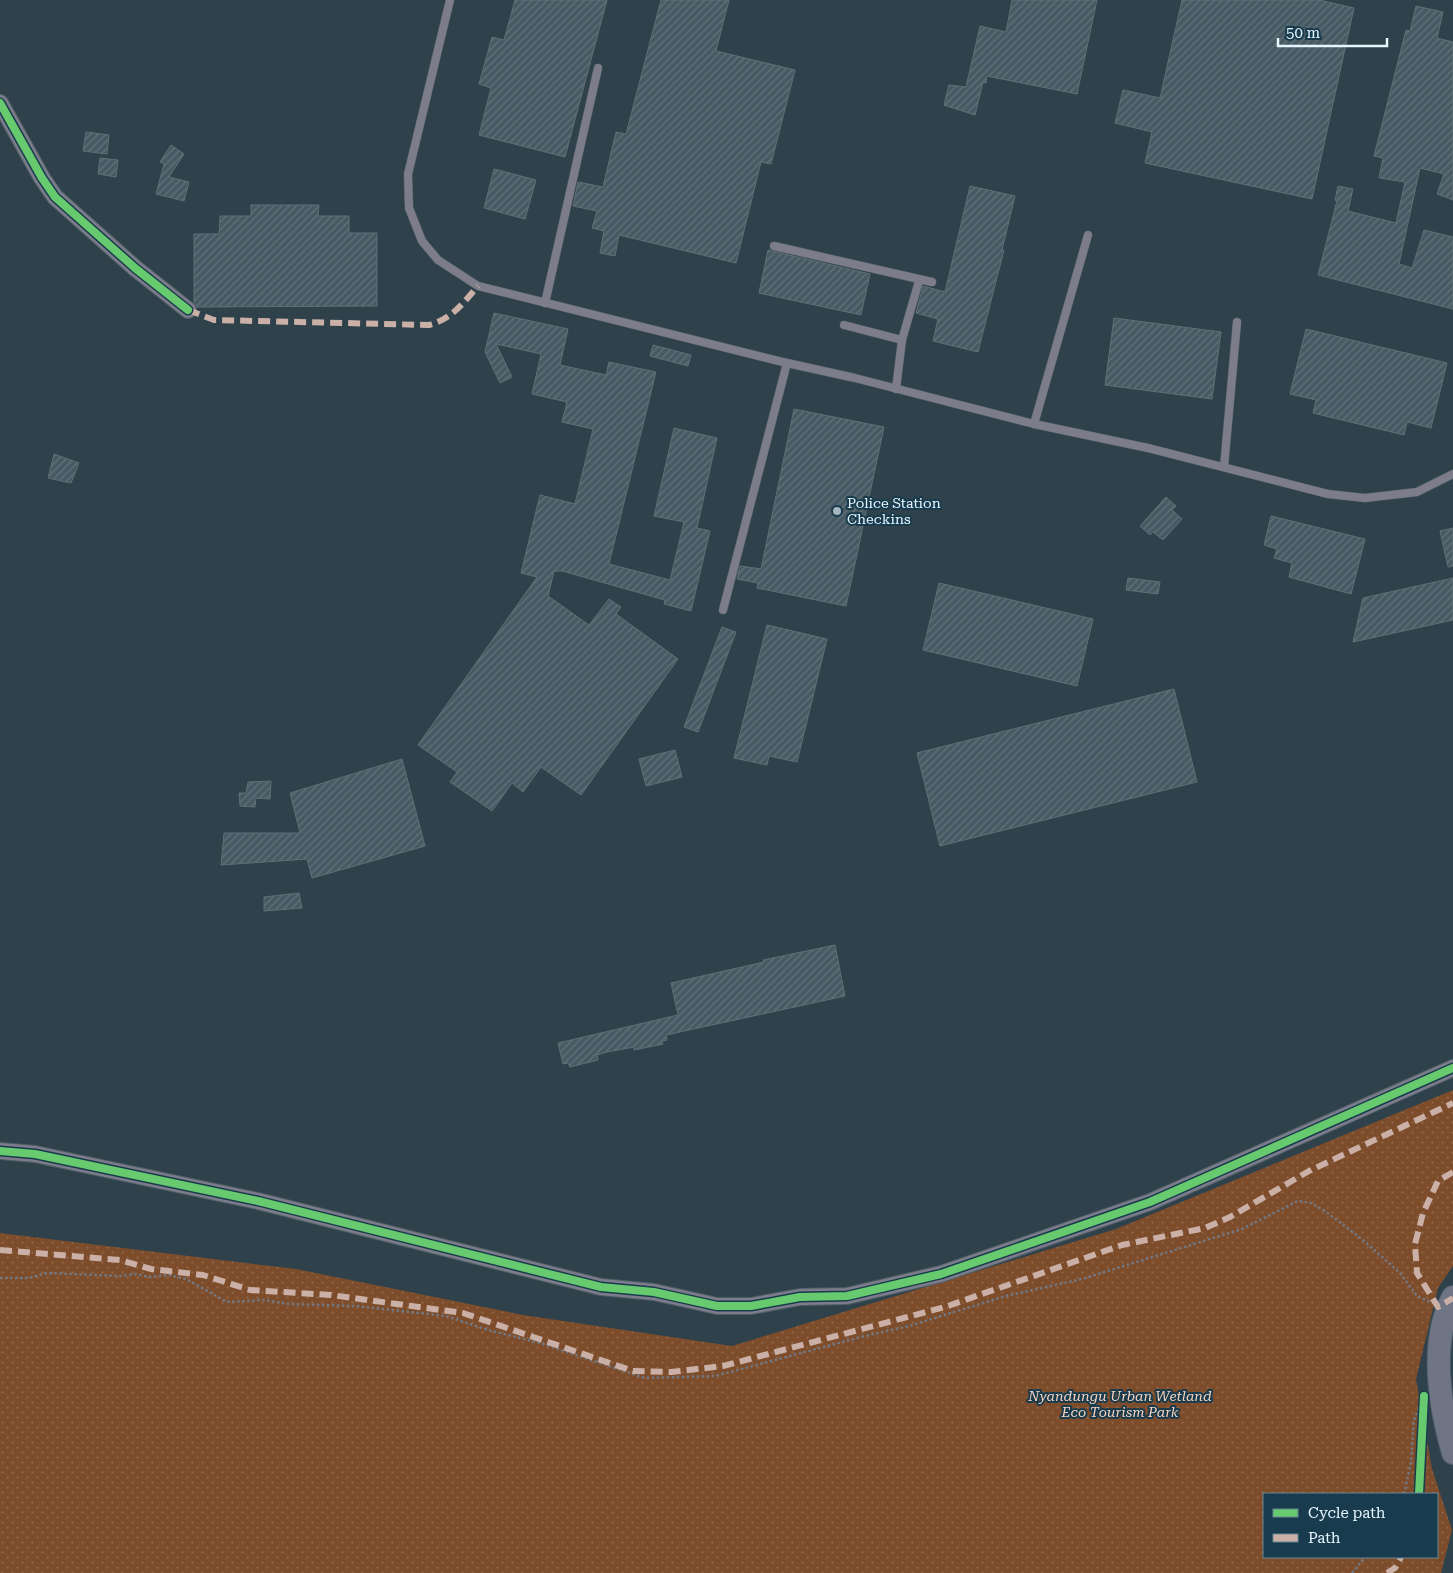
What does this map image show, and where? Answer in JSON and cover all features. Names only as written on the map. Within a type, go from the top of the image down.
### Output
[{"type":"main road","points":[[1453,1297],[1448,1307],[1439,1355],[1442,1414],[1453,1453]]},
{"type":"street","points":[[0,103],[55,197],[135,268],[188,310]]},
{"type":"street","points":[[0,1151],[35,1154],[258,1201],[601,1287],[654,1292],[717,1306],[751,1306],[800,1296],[847,1296],[941,1274],[1062,1233],[1150,1202],[1453,1068]]},
{"type":"lane","points":[[450,0],[408,174],[409,208],[422,242],[438,260],[478,286],[1034,424],[1224,466],[1328,494],[1365,498],[1417,492],[1453,474]]},
{"type":"lane","points":[[545,303],[598,68]]},
{"type":"lane","points":[[1034,424],[1088,235]]},
{"type":"lane","points":[[774,246],[919,281],[932,282]]},
{"type":"lane","points":[[896,389],[902,340],[919,281]]},
{"type":"lane","points":[[1224,466],[1237,322]]},
{"type":"lane","points":[[844,325],[902,340]]},
{"type":"lane","points":[[723,610],[787,363]]},
{"type":"path","points":[[1404,1493],[1411,1462],[1414,1420],[1424,1396]]},
{"type":"path","points":[[1352,1573],[1364,1558]]},
{"type":"green space","name":"Nyandungu Urban Wetland Eco Tourism Park","points":[[1453,1090],[1453,1266],[1438,1288],[1416,1379],[1432,1469],[1452,1530],[1441,1573],[0,1573],[0,1233],[296,1269],[523,1315],[732,1346],[1116,1229]]},
{"type":"building","points":[[515,0],[607,0],[565,157],[479,135],[491,88],[479,84],[492,37],[504,40]]},
{"type":"building","points":[[661,0],[729,0],[716,51],[795,70],[771,164],[761,162],[736,263],[619,235],[615,256],[600,253],[604,231],[592,228],[597,211],[573,206],[578,182],[603,187],[616,132],[626,134]]},
{"type":"building","points":[[1012,0],[1097,0],[1077,94],[987,76],[986,83],[983,82],[975,115],[944,105],[949,85],[966,87],[980,26],[1006,32]]},
{"type":"building","points":[[1182,0],[1319,0],[1354,8],[1312,199],[1145,163],[1152,132],[1115,123],[1123,90],[1160,98]]},
{"type":"building","points":[[1416,6],[1443,12],[1437,38],[1453,42],[1453,200],[1437,194],[1444,174],[1420,168],[1399,264],[1412,268],[1424,230],[1453,237],[1453,309],[1318,275],[1337,201],[1335,200],[1338,186],[1353,189],[1348,211],[1396,223],[1405,182],[1379,178],[1383,158],[1374,156],[1406,30],[1410,31]]},
{"type":"building","points":[[86,132],[109,135],[107,154],[83,151]]},
{"type":"building","points":[[171,145],[184,154],[169,177],[189,182],[184,201],[156,194],[164,164],[160,162]]},
{"type":"building","points":[[100,158],[118,160],[116,177],[98,174]]},
{"type":"building","points":[[494,169],[536,180],[525,219],[484,208]]},
{"type":"building","points":[[970,186],[1015,196],[1002,250],[1004,250],[978,352],[933,341],[938,319],[916,313],[923,286],[945,292]]},
{"type":"building","points":[[251,205],[319,205],[318,216],[349,216],[349,233],[377,233],[377,306],[197,307],[194,302],[194,234],[219,234],[220,216],[251,216]]},
{"type":"building","points":[[768,250],[870,274],[861,315],[759,293]]},
{"type":"building","points":[[494,313],[568,329],[560,365],[606,375],[609,362],[656,372],[609,564],[670,580],[684,522],[654,516],[674,428],[717,438],[697,528],[710,531],[691,611],[664,604],[665,600],[562,571],[554,571],[548,596],[589,625],[609,599],[621,607],[616,614],[678,659],[581,795],[541,767],[523,792],[512,783],[492,811],[450,782],[457,772],[418,745],[537,577],[521,573],[540,495],[575,504],[593,429],[562,422],[567,402],[532,394],[541,354],[496,344],[512,377],[500,383],[485,352]]},
{"type":"building","points":[[1114,318],[1221,332],[1212,399],[1105,385]]},
{"type":"building","points":[[1306,329],[1447,363],[1431,428],[1407,422],[1404,435],[1313,413],[1316,400],[1290,394]]},
{"type":"building","points":[[653,345],[691,355],[688,366],[650,356]]},
{"type":"building","points":[[794,409],[884,427],[846,606],[757,588],[758,583],[737,579],[740,566],[761,569]]},
{"type":"building","points":[[54,454],[79,463],[71,483],[48,478]]},
{"type":"building","points":[[1166,497],[1176,506],[1172,510],[1182,519],[1163,540],[1153,532],[1150,535],[1140,526]]},
{"type":"building","points":[[1271,516],[1365,539],[1351,594],[1289,577],[1292,563],[1274,558],[1277,549],[1264,545]]},
{"type":"building","points":[[1453,528],[1453,566],[1448,567],[1440,531]]},
{"type":"building","points":[[1128,578],[1160,582],[1158,594],[1126,590]]},
{"type":"building","points":[[1453,578],[1453,620],[1353,642],[1363,598]]},
{"type":"building","points":[[939,583],[1093,619],[1077,686],[923,650]]},
{"type":"building","points":[[767,625],[827,639],[797,762],[769,756],[767,765],[734,758]]},
{"type":"building","points":[[722,627],[736,632],[698,732],[684,727]]},
{"type":"building","points":[[1174,689],[1197,782],[940,846],[917,753]]},
{"type":"building","points":[[675,750],[682,777],[646,786],[639,759]]},
{"type":"building","points":[[402,759],[425,846],[312,878],[307,859],[221,865],[224,833],[300,833],[290,793]]},
{"type":"building","points":[[271,781],[270,799],[256,798],[255,807],[240,806],[239,793],[246,793],[248,782]]},
{"type":"building","points":[[299,893],[302,908],[264,911],[264,897]]},
{"type":"building","points":[[835,945],[845,996],[666,1035],[667,1040],[662,1041],[663,1044],[634,1050],[634,1047],[607,1052],[597,1055],[598,1060],[570,1067],[568,1063],[563,1064],[558,1043],[678,1015],[671,983],[764,962],[763,960]]},
{"type":"marked path","points":[[188,310],[214,320],[429,325],[451,315],[478,286]]},
{"type":"marked path","points":[[0,1250],[120,1260],[151,1269],[203,1275],[250,1290],[331,1295],[463,1313],[633,1371],[671,1372],[723,1366],[945,1307],[1122,1245],[1205,1228],[1230,1217],[1309,1171],[1453,1103]]},
{"type":"marked path","points":[[1453,1172],[1438,1181],[1423,1213],[1415,1244],[1417,1273],[1438,1307],[1453,1298]]},
{"type":"marked path","points":[[1387,1573],[1395,1568],[1400,1558]]},
{"type":"cycle path","points":[[0,103],[42,178],[55,197],[135,268],[188,310]]},
{"type":"cycle path","points":[[0,1151],[35,1154],[258,1201],[601,1287],[654,1292],[717,1306],[751,1306],[800,1297],[847,1296],[941,1274],[1150,1202],[1453,1068]]},
{"type":"cycle path","points":[[1419,1493],[1424,1396]]},
{"type":"place","name":"Police Station Checkins","points":[[837,511]]}]
